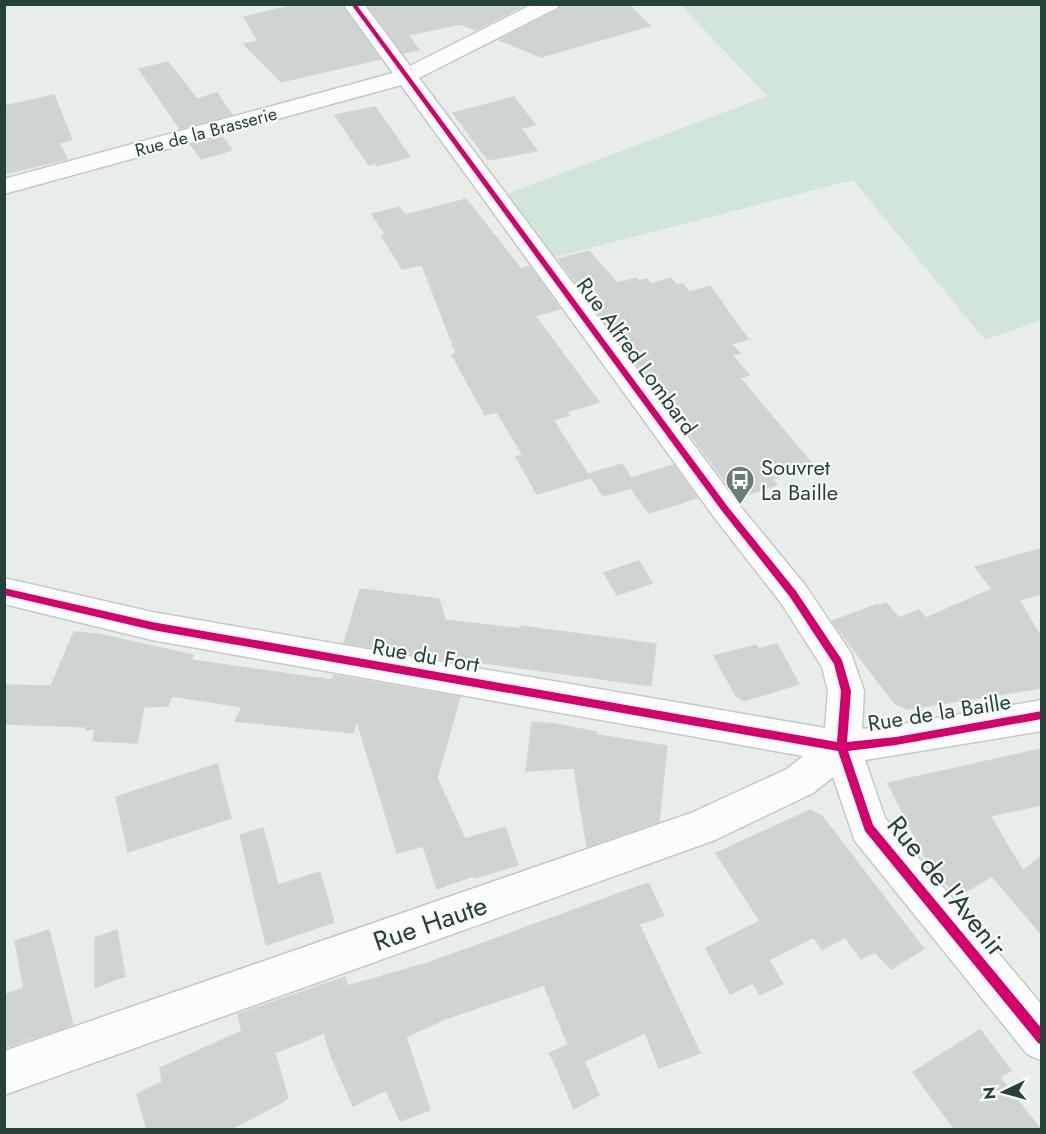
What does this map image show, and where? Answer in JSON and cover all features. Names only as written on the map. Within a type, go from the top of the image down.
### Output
[{"type":"street","name":"Rue Alfred Lombard","points":[[353,4],[725,509],[793,594],[839,663],[846,691],[842,747]]},
{"type":"street","name":"Rue de la Brasserie","points":[[4,187],[407,76],[550,4]]},
{"type":"street","name":"Rue du Fort","points":[[4,591],[152,626],[842,747]]},
{"type":"street","name":"Rue de la Baille","points":[[842,747],[896,741],[1041,715]]},
{"type":"street","name":"Rue de l'Avenir","points":[[842,747],[869,828],[1041,1039]]},
{"type":"street","name":"Rue Haute","points":[[4,1073],[701,827],[800,781],[842,747]]},
{"type":"green space","points":[[681,5],[1041,5],[1041,320],[985,340],[853,180],[552,258],[507,194],[767,96]]},
{"type":"building","points":[[299,4],[341,4],[380,59],[281,82],[244,44],[258,41],[244,17]]},
{"type":"building","points":[[367,4],[527,4],[476,30],[460,24],[408,35],[419,50],[403,53]]},
{"type":"building","points":[[562,4],[628,4],[650,26],[541,57],[499,40],[558,10]]},
{"type":"building","points":[[168,62],[197,99],[217,93],[232,115],[180,129],[139,69]]},
{"type":"building","points":[[54,95],[72,140],[59,143],[67,159],[4,174],[4,106]]},
{"type":"building","points":[[514,97],[535,125],[521,128],[537,151],[488,160],[453,113]]},
{"type":"building","points":[[375,107],[410,157],[377,166],[375,163],[369,165],[335,115]]},
{"type":"building","points":[[222,137],[232,150],[201,159],[191,145]]},
{"type":"building","points":[[466,199],[521,269],[530,266],[560,309],[535,316],[599,402],[567,412],[569,415],[553,420],[590,478],[537,494],[516,457],[523,455],[497,412],[485,415],[452,355],[456,353],[422,265],[402,269],[382,236],[386,235],[372,214],[399,207],[405,215]]},
{"type":"building","points":[[589,251],[617,283],[636,278],[639,281],[647,279],[651,284],[671,278],[677,285],[683,284],[689,292],[710,286],[748,339],[731,344],[740,353],[732,355],[749,375],[740,378],[813,465],[772,479],[777,485],[738,498],[558,259]]},
{"type":"building","points":[[622,464],[631,478],[674,465],[697,498],[649,513],[631,488],[603,496],[589,474]]},
{"type":"building","points":[[1041,549],[1041,594],[1019,600],[1041,637],[1041,688],[908,709],[895,704],[832,621],[886,603],[899,618],[919,610],[926,618],[992,589],[975,567]]},
{"type":"building","points":[[639,561],[652,583],[617,595],[604,573]]},
{"type":"building","points":[[360,589],[439,599],[445,620],[522,629],[520,626],[656,644],[651,686],[470,661],[469,664],[344,643]]},
{"type":"building","points":[[74,632],[98,634],[193,655],[191,660],[332,680],[334,675],[460,697],[437,778],[465,839],[505,827],[518,865],[474,878],[473,876],[437,889],[423,846],[397,853],[357,721],[353,733],[235,721],[242,707],[172,696],[168,706],[144,707],[137,743],[93,741],[95,729],[86,730],[86,727],[4,724],[4,685],[51,686]]},
{"type":"building","points":[[777,644],[799,684],[744,701],[736,696],[714,656],[756,645],[759,649]]},
{"type":"building","points":[[532,722],[556,724],[597,732],[597,735],[667,746],[659,822],[587,847],[574,768],[526,771]]},
{"type":"building","points":[[1041,749],[1041,805],[990,816],[1023,871],[1041,856],[1041,934],[992,876],[957,897],[927,861],[888,783]]},
{"type":"building","points":[[217,764],[231,818],[128,852],[116,797]]},
{"type":"building","points":[[810,810],[822,816],[924,949],[891,969],[875,952],[861,959],[845,937],[822,950],[814,937],[769,960],[783,984],[760,995],[753,983],[730,994],[706,948],[760,921],[716,853]]},
{"type":"building","points":[[263,828],[278,885],[320,872],[334,922],[266,945],[240,835]]},
{"type":"building","points":[[648,883],[664,916],[639,924],[700,1053],[659,1068],[645,1033],[584,1061],[599,1095],[574,1109],[550,1053],[568,1045],[544,985],[445,1019],[406,1037],[430,1110],[400,1121],[386,1090],[353,1106],[324,1033],[275,1053],[288,1098],[284,1101],[230,1130],[147,1130],[137,1094],[162,1082],[160,1068],[242,1031],[238,1014],[345,977],[348,986],[428,963]]},
{"type":"building","points":[[49,930],[73,1025],[4,1048],[4,995],[24,988],[15,941]]},
{"type":"building","points":[[117,930],[125,976],[95,988],[95,938]]},
{"type":"building","points":[[980,1030],[1011,1070],[1000,1078],[1041,1130],[955,1130],[913,1072]]},
{"type":"cycle path","points":[[353,4],[725,509],[793,594],[839,663],[846,691],[842,747],[869,828],[1042,1039]]},
{"type":"cycle path","points":[[4,591],[152,626],[842,747],[896,741],[1042,715]]},
{"type":"place","name":"Souvret La Baille","points":[[740,506]]}]
